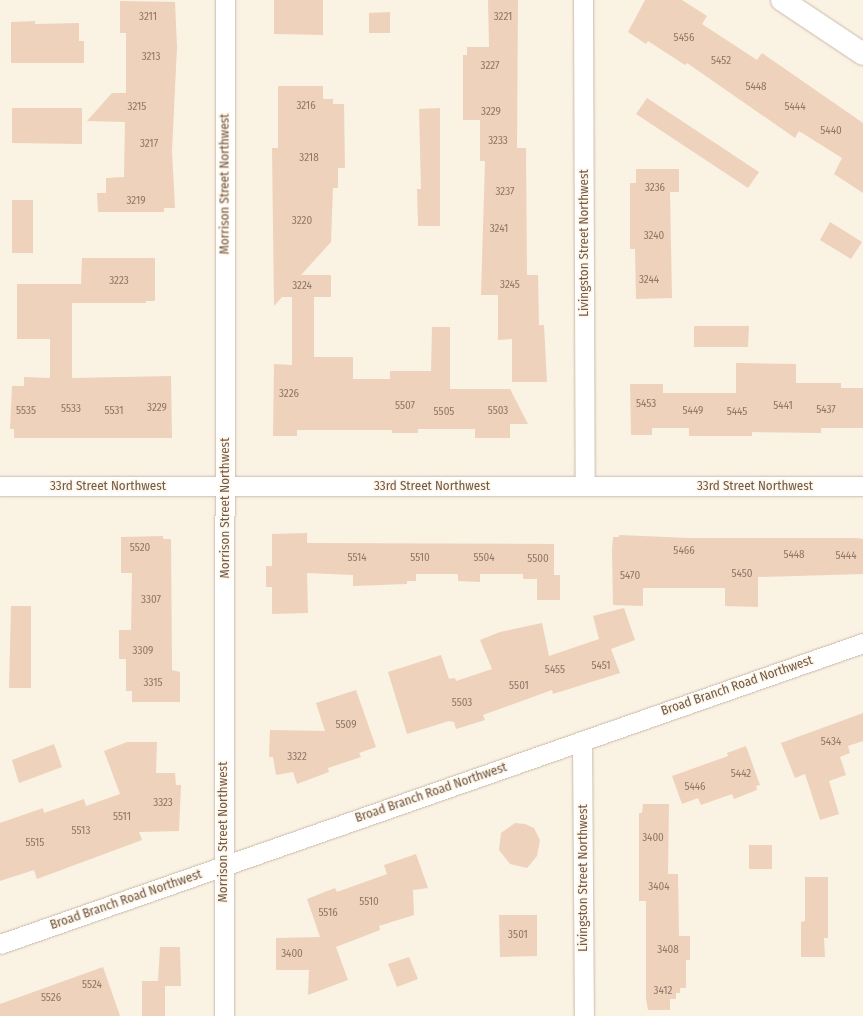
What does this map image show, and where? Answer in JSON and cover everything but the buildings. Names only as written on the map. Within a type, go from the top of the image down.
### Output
[{"type":"street","name":"Morrison Street Northwest","points":[[224,1016],[222,866],[225,486],[225,0]]},
{"type":"street","name":"Livingston Street Northwest","points":[[583,0],[585,486]]},
{"type":"street","points":[[782,0],[863,54]]},
{"type":"street","name":"33rd Street Northwest","points":[[0,486],[863,486]]},
{"type":"street","name":"Broad Branch Road Northwest","points":[[0,944],[863,643]]},
{"type":"street","name":"Livingston Street Northwest","points":[[582,741],[584,1016]]}]
